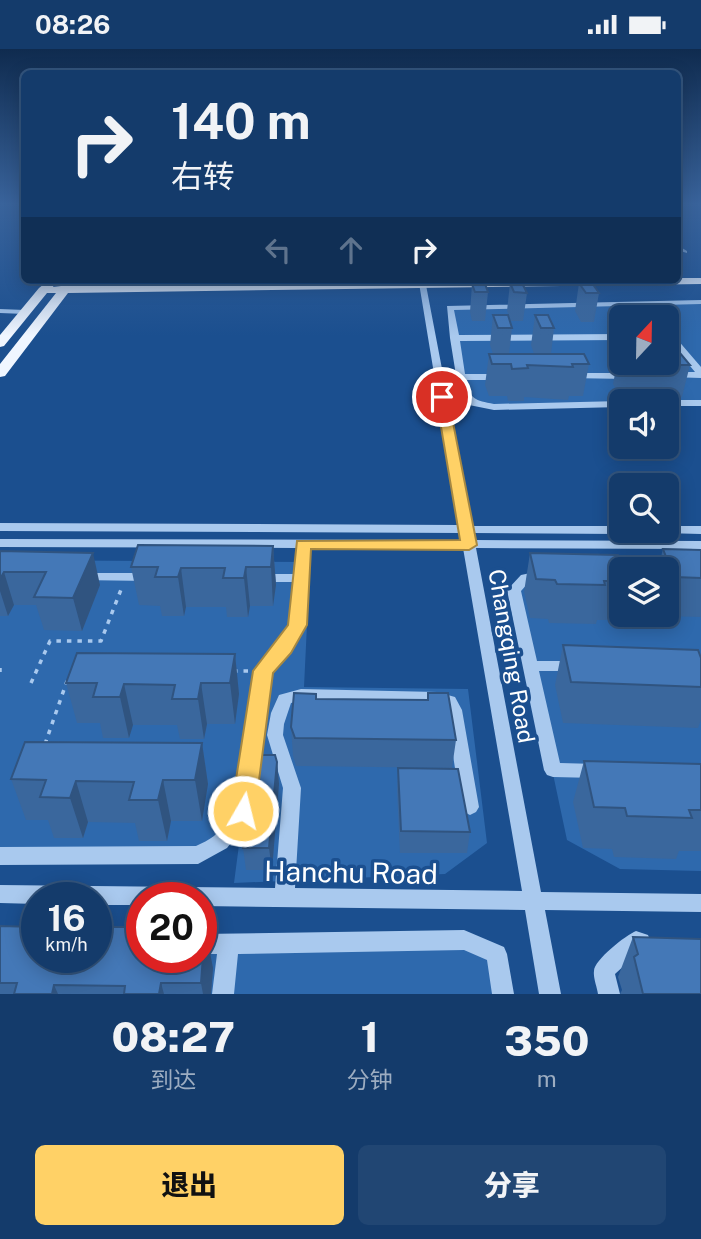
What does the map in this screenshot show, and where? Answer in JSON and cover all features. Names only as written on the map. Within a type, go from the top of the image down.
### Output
[{"type":"main road","points":[[681,275],[701,274]]},
{"type":"main road","points":[[681,281],[701,281]]},
{"type":"main road","points":[[0,344],[49,284],[492,284]]},
{"type":"main road","points":[[0,373],[69,284]]},
{"type":"street","name":"Changqing Road","points":[[422,285],[550,994]]},
{"type":"street","points":[[609,404],[473,403],[464,394],[448,312],[458,306],[701,302]]},
{"type":"street","points":[[0,311],[25,312]]},
{"type":"street","points":[[430,332],[453,335],[609,337]]},
{"type":"street","points":[[679,348],[701,374]]},
{"type":"street","points":[[437,370],[515,377]]},
{"type":"street","points":[[679,375],[701,374]]},
{"type":"street","points":[[674,375],[681,384]]},
{"type":"street","points":[[555,376],[634,376]]},
{"type":"street","points":[[0,527],[609,530]]},
{"type":"street","points":[[679,530],[701,530]]},
{"type":"street","points":[[0,543],[701,545]]},
{"type":"street","points":[[0,856],[198,855],[212,849],[229,835],[243,811],[263,671],[284,648],[298,625],[303,544]]},
{"type":"street","points":[[557,574],[526,578],[514,590],[553,770],[607,771]]},
{"type":"street","points":[[70,577],[166,577]]},
{"type":"street","points":[[247,578],[300,578]]},
{"type":"street","points":[[530,666],[596,666]]},
{"type":"street","points":[[284,899],[292,788],[288,771],[274,745],[279,710],[285,699],[315,696],[437,698],[449,701],[454,710],[470,807]]},
{"type":"street","name":"Hanchu Road","points":[[0,894],[701,903]]},
{"type":"street","points":[[217,944],[464,940],[498,954],[503,994]]},
{"type":"street","points":[[609,994],[604,970],[636,941],[662,942]]},
{"type":"street","points":[[223,994],[229,944]]},
{"type":"path","points":[[31,683],[50,641],[101,641],[125,577]]},
{"type":"path","points":[[45,745],[71,669]]},
{"type":"path","points":[[222,671],[263,671]]},
{"type":"shaded area","points":[[701,302],[701,403],[679,402],[679,389],[609,389],[609,404],[494,407],[479,405],[464,394],[450,308]]},
{"type":"shaded area","points":[[0,560],[310,562],[304,687],[468,689],[487,843],[445,874],[234,883],[243,814],[212,849],[0,856]]},
{"type":"shaded area","points":[[701,573],[701,871],[620,869],[567,840],[514,590],[526,578],[609,574],[609,627],[679,627],[679,600]]},
{"type":"shaded area","points":[[464,940],[497,954],[503,994],[0,994],[0,947],[21,953],[21,973],[112,973],[112,957],[126,957],[126,973],[217,973],[217,944]]},
{"type":"building","points":[[472,284],[485,284],[488,292],[475,292]]},
{"type":"building","points":[[510,284],[522,284],[527,293],[514,292]]},
{"type":"building","points":[[580,284],[593,284],[599,293],[586,293]]},
{"type":"building","points":[[493,315],[508,315],[512,328],[498,328]]},
{"type":"building","points":[[535,315],[548,315],[554,328],[541,328]]},
{"type":"building","points":[[679,353],[680,353],[690,365],[679,365]]},
{"type":"building","points":[[489,354],[584,354],[589,364],[572,364],[573,367],[527,365],[528,368],[512,369],[511,364],[492,364]]},
{"type":"building","points":[[138,545],[273,546],[271,567],[246,567],[244,578],[223,578],[225,568],[181,568],[178,577],[155,577],[158,567],[131,567]]},
{"type":"building","points":[[663,549],[701,550],[701,578],[679,577],[679,557],[666,557]]},
{"type":"building","points":[[0,551],[93,553],[73,598],[34,597],[46,572],[4,572],[0,579]]},
{"type":"building","points":[[530,553],[619,557],[609,557],[609,581],[604,581],[605,585],[557,584],[555,580],[536,579]]},
{"type":"building","points":[[563,645],[698,650],[701,658],[701,687],[571,682]]},
{"type":"building","points":[[77,653],[235,654],[230,683],[201,683],[198,699],[172,699],[175,685],[124,684],[120,697],[93,697],[97,683],[66,683]]},
{"type":"building","points":[[294,693],[316,694],[316,699],[428,700],[428,693],[448,693],[456,740],[295,738],[291,727]]},
{"type":"building","points":[[25,742],[202,743],[195,780],[163,780],[158,800],[129,800],[134,782],[76,781],[70,798],[40,797],[46,780],[11,779]]},
{"type":"building","points":[[260,755],[275,755],[277,762],[269,848],[243,848],[251,788]]},
{"type":"building","points":[[584,761],[701,764],[701,810],[689,810],[692,818],[627,816],[625,808],[594,807]]},
{"type":"building","points":[[398,768],[458,769],[470,832],[401,831]]},
{"type":"building","points":[[0,926],[21,927],[21,973],[112,973],[112,927],[126,927],[126,973],[202,973],[201,983],[161,983],[159,994],[124,994],[125,986],[54,985],[52,994],[14,994],[17,983],[0,983]]},
{"type":"building","points":[[633,937],[701,939],[701,994],[643,994],[634,957],[638,954]]},
{"type":"route","points":[[243,811],[263,671],[284,648],[298,625],[303,544],[469,545],[442,397]]}]
